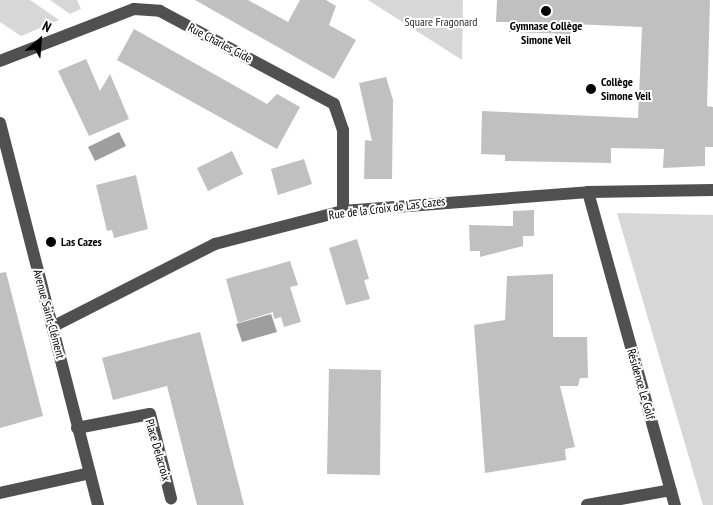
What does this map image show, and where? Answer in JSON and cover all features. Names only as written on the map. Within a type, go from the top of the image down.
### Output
[{"type":"street","name":"Rue Charles Gide","points":[[0,61],[134,10],[160,11],[334,104],[343,130],[344,211]]},
{"type":"street","name":"Avenue Saint-Clément","points":[[0,124],[6,169],[54,326],[77,428],[98,505]]},
{"type":"street","name":"Rue de la Croix de Las Cazes","points":[[54,326],[215,244],[344,211],[588,192],[713,190]]},
{"type":"street","name":"Résidence Le Golf","points":[[588,192],[675,505]]},
{"type":"street","name":"Place Delacroix","points":[[77,428],[150,414],[171,498]]},
{"type":"street","points":[[0,493],[90,473]]},
{"type":"street","points":[[587,505],[671,490]]},
{"type":"green space","points":[[0,0],[30,0],[59,20],[21,36],[0,22]]},
{"type":"green space","points":[[50,0],[77,0],[81,9],[70,14]]},
{"type":"green space","name":"Square Fragonard","points":[[368,0],[463,0],[462,60]]},
{"type":"green space","points":[[617,213],[713,215],[713,505],[703,505]]},
{"type":"shaded area","points":[[119,132],[126,146],[95,161],[88,147]]},
{"type":"shaded area","points":[[271,314],[277,332],[242,342],[236,324]]},
{"type":"building","points":[[195,0],[248,0],[288,22],[300,0],[326,0],[336,6],[329,25],[356,40],[334,79]]},
{"type":"building","points":[[497,0],[710,0],[707,106],[713,107],[713,147],[705,147],[705,166],[663,168],[664,149],[611,148],[611,163],[505,161],[505,155],[481,154],[482,111],[638,118],[642,27],[572,24],[571,34],[509,32],[509,22],[496,22]]},
{"type":"building","points":[[134,29],[267,104],[277,94],[300,107],[277,149],[117,60]]},
{"type":"building","points":[[86,59],[100,91],[110,74],[129,119],[89,136],[58,71]]},
{"type":"building","points":[[386,77],[393,100],[392,179],[364,179],[365,140],[372,141],[359,83]]},
{"type":"building","points":[[232,151],[243,174],[208,191],[197,168]]},
{"type":"building","points":[[304,159],[312,184],[278,195],[271,169]]},
{"type":"building","points":[[136,175],[148,229],[114,238],[112,230],[107,231],[96,185]]},
{"type":"building","points":[[534,210],[534,236],[523,236],[523,246],[480,257],[480,251],[470,251],[469,225],[513,226],[513,211]]},
{"type":"building","points":[[357,239],[369,279],[364,280],[370,299],[346,305],[329,248]]},
{"type":"building","points":[[290,261],[298,285],[290,287],[301,322],[284,327],[281,317],[274,319],[273,312],[238,323],[226,279]]},
{"type":"building","points":[[6,272],[43,416],[0,428],[0,273]]},
{"type":"building","points":[[553,274],[553,337],[587,337],[588,378],[580,378],[578,386],[560,386],[575,447],[565,449],[566,460],[485,473],[474,325],[505,320],[507,276]]},
{"type":"building","points":[[200,332],[244,505],[197,505],[167,386],[113,400],[102,358]]},
{"type":"building","points":[[329,369],[381,370],[380,475],[327,474]]},
{"type":"place","name":"Gymnase Collège Simone Veil","points":[[546,11]]},
{"type":"place","name":"Collège Simone Veil","points":[[591,89]]},
{"type":"place","name":"Las Cazes","points":[[51,242]]}]
